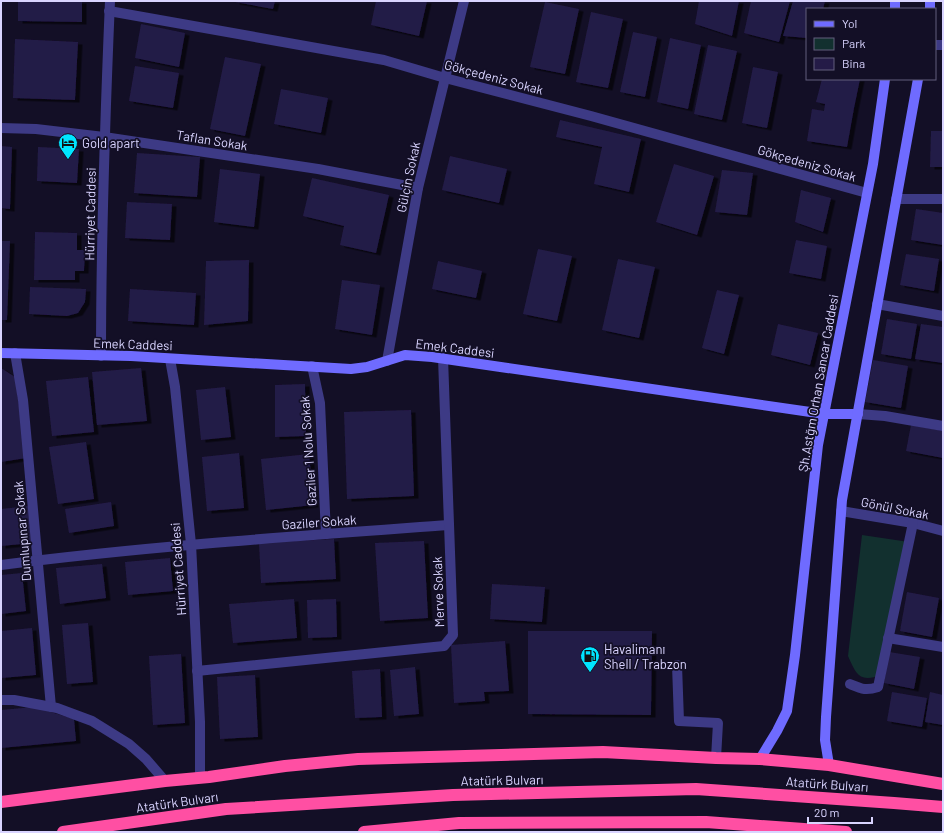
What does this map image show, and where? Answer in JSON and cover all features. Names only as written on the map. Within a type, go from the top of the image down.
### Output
[{"type":"highway","points":[[1,802],[165,781],[200,778],[285,766],[358,759],[603,752],[760,759],[829,764],[943,784]]},
{"type":"highway","name":"Atatürk Bulvarı","points":[[63,832],[226,809],[453,795],[696,789],[943,807]]},
{"type":"highway","points":[[364,832],[459,823],[706,822],[846,832]]},
{"type":"main road","name":"Şh.Astğm Orhan Sancar Caddesi","points":[[760,759],[787,711],[796,655],[818,446],[873,164],[885,80]]},
{"type":"main road","points":[[829,764],[825,740],[826,717],[842,500],[918,80]]},
{"type":"main road","name":"Emek Caddesi","points":[[1,353],[131,356],[351,369],[367,367],[405,355],[443,358],[824,414],[858,414]]},
{"type":"street","name":"Gülçin Sokak","points":[[387,361],[418,188],[464,1]]},
{"type":"street","name":"Gökçedeniz Sokak","points":[[109,6],[384,60],[445,78],[592,116],[867,193]]},
{"type":"street","name":"Hürriyet Caddesi","points":[[101,356],[104,136],[109,6]]},
{"type":"street","name":"Taflan Sokak","points":[[1,128],[36,129],[104,136],[318,169],[418,188]]},
{"type":"street","points":[[896,199],[943,199]]},
{"type":"street","points":[[877,304],[943,316]]},
{"type":"street","name":"Dumlupınar Sokak","points":[[15,354],[23,400],[51,707]]},
{"type":"street","name":"Merve Sokak","points":[[197,671],[444,646],[453,635],[443,358]]},
{"type":"street","name":"Hürriyet Caddesi","points":[[170,359],[191,544],[200,722],[200,778]]},
{"type":"street","name":"Gaziler 1 Nolu Sokak","points":[[312,366],[320,403],[326,534]]},
{"type":"street","points":[[858,414],[885,416],[943,426]]},
{"type":"street","name":"Gönül Sokak","points":[[841,511],[913,523],[943,530]]},
{"type":"street","points":[[850,684],[858,688],[869,690],[878,687],[913,523]]},
{"type":"street","name":"Gaziler Sokak","points":[[1,565],[191,544],[449,525]]},
{"type":"street","points":[[888,638],[943,647]]},
{"type":"street","points":[[677,664],[678,721],[718,723],[716,758]]},
{"type":"street","points":[[1,700],[14,700],[57,708],[92,721],[129,744],[146,759],[165,781]]},
{"type":"green space","points":[[862,535],[909,542],[881,675],[868,678],[859,675],[856,672],[848,656]]},
{"type":"building","points":[[18,1],[82,1],[82,22],[18,21]]},
{"type":"building","points":[[235,1],[275,1],[273,9]]},
{"type":"building","points":[[376,1],[427,1],[419,36],[371,25]]},
{"type":"building","points":[[699,1],[739,1],[732,36],[695,24]]},
{"type":"building","points":[[751,1],[790,1],[779,42],[744,33]]},
{"type":"building","points":[[793,1],[825,1],[823,8],[806,8],[806,38],[783,36]]},
{"type":"building","points":[[545,2],[579,9],[565,74],[530,67]]},
{"type":"building","points":[[591,12],[623,19],[608,88],[576,82]]},
{"type":"building","points":[[141,24],[185,33],[179,67],[135,58]]},
{"type":"building","points":[[633,32],[657,37],[645,97],[620,92]]},
{"type":"building","points":[[670,38],[701,45],[688,109],[657,102]]},
{"type":"building","points":[[15,39],[78,42],[75,100],[13,98]]},
{"type":"building","points":[[708,45],[737,51],[722,120],[694,114]]},
{"type":"building","points":[[225,57],[261,64],[245,136],[210,129]]},
{"type":"building","points":[[135,66],[179,73],[173,108],[129,101]]},
{"type":"building","points":[[753,67],[778,72],[767,128],[742,123]]},
{"type":"building","points":[[822,80],[860,80],[847,147],[807,141],[812,109],[824,111],[825,104],[816,102]]},
{"type":"building","points":[[281,89],[328,98],[321,133],[274,124]]},
{"type":"building","points":[[560,120],[641,139],[629,192],[594,184],[602,147],[556,137]]},
{"type":"building","points":[[931,131],[943,131],[943,167],[930,167]]},
{"type":"building","points":[[1,146],[12,147],[10,209],[1,208]]},
{"type":"building","points":[[38,147],[79,149],[77,183],[37,181]]},
{"type":"building","points":[[137,153],[200,157],[197,197],[134,193]]},
{"type":"building","points":[[450,156],[507,169],[499,203],[442,190]]},
{"type":"building","points":[[674,164],[714,176],[697,235],[656,222]]},
{"type":"building","points":[[220,169],[260,174],[254,227],[214,222]]},
{"type":"building","points":[[722,170],[753,173],[747,215],[715,212]]},
{"type":"building","points":[[312,178],[389,195],[376,253],[340,245],[344,226],[303,216]]},
{"type":"building","points":[[801,190],[831,198],[823,232],[795,222]]},
{"type":"building","points":[[127,202],[172,204],[170,240],[125,238]]},
{"type":"building","points":[[916,209],[943,213],[943,245],[911,240]]},
{"type":"building","points":[[35,232],[77,233],[77,250],[85,250],[84,271],[75,271],[75,280],[34,280]]},
{"type":"building","points":[[796,240],[827,246],[821,279],[789,273]]},
{"type":"building","points":[[1,241],[10,241],[7,320],[1,320]]},
{"type":"building","points":[[538,249],[572,256],[557,321],[523,314]]},
{"type":"building","points":[[906,254],[939,259],[934,291],[900,285]]},
{"type":"building","points":[[618,259],[655,267],[639,338],[602,330]]},
{"type":"building","points":[[249,260],[248,321],[204,325],[206,261]]},
{"type":"building","points":[[438,261],[482,271],[476,298],[432,289]]},
{"type":"building","points":[[342,280],[380,285],[372,335],[335,329]]},
{"type":"building","points":[[30,287],[86,289],[85,302],[78,313],[67,316],[29,314]]},
{"type":"building","points":[[130,289],[196,293],[194,325],[128,321]]},
{"type":"building","points":[[717,290],[739,295],[724,354],[702,348]]},
{"type":"building","points":[[887,319],[917,324],[911,359],[881,354]]},
{"type":"building","points":[[778,324],[818,333],[810,365],[771,355]]},
{"type":"building","points":[[921,324],[943,327],[943,363],[915,359]]},
{"type":"building","points":[[873,360],[908,366],[901,408],[865,402]]},
{"type":"building","points":[[1,368],[15,377],[26,458],[1,462]]},
{"type":"building","points":[[141,368],[147,421],[97,425],[92,372]]},
{"type":"building","points":[[88,377],[94,432],[52,436],[46,381]]},
{"type":"building","points":[[305,384],[306,436],[275,437],[275,385]]},
{"type":"building","points":[[225,387],[231,437],[201,440],[196,390]]},
{"type":"building","points":[[411,410],[414,496],[347,499],[344,412]]},
{"type":"building","points":[[911,425],[943,431],[943,458],[906,451]]},
{"type":"building","points":[[86,442],[94,499],[58,504],[49,447]]},
{"type":"building","points":[[239,453],[244,508],[207,511],[202,457]]},
{"type":"building","points":[[309,454],[314,505],[266,510],[261,459]]},
{"type":"building","points":[[111,502],[114,526],[69,533],[65,509]]},
{"type":"building","points":[[29,506],[32,543],[1,546],[1,509]]},
{"type":"building","points":[[334,539],[336,579],[261,583],[259,543]]},
{"type":"building","points":[[424,541],[428,618],[380,621],[375,543]]},
{"type":"building","points":[[170,558],[173,591],[128,595],[125,562]]},
{"type":"building","points":[[102,564],[106,598],[60,604],[56,568]]},
{"type":"building","points":[[22,573],[26,611],[1,614],[1,575]]},
{"type":"building","points":[[492,584],[545,587],[542,622],[490,619]]},
{"type":"building","points":[[907,592],[939,598],[932,637],[900,631]]},
{"type":"building","points":[[294,599],[297,638],[233,643],[229,604]]},
{"type":"building","points":[[336,599],[337,637],[308,638],[307,600]]},
{"type":"building","points":[[88,623],[93,682],[67,684],[62,625]]},
{"type":"building","points":[[32,628],[36,675],[1,678],[1,631]]},
{"type":"building","points":[[528,631],[652,631],[651,715],[528,714]]},
{"type":"building","points":[[505,641],[509,691],[484,692],[485,701],[454,703],[451,645]]},
{"type":"building","points":[[889,652],[920,657],[914,689],[884,683]]},
{"type":"building","points":[[181,654],[185,723],[153,725],[149,656]]},
{"type":"building","points":[[415,667],[419,714],[394,716],[390,670]]},
{"type":"building","points":[[380,669],[382,717],[355,718],[352,671]]},
{"type":"building","points":[[255,675],[258,737],[220,739],[217,677]]},
{"type":"building","points":[[892,692],[927,698],[922,727],[887,721]]},
{"type":"building","points":[[930,692],[943,695],[943,725],[925,722]]},
{"type":"building","points":[[34,707],[74,719],[76,741],[1,748],[1,710]]},
{"type":"place","name":"Gold apart","points":[[68,160]]},
{"type":"place","name":"Havalimanı Shell / Trabzon","points":[[590,673]]}]
